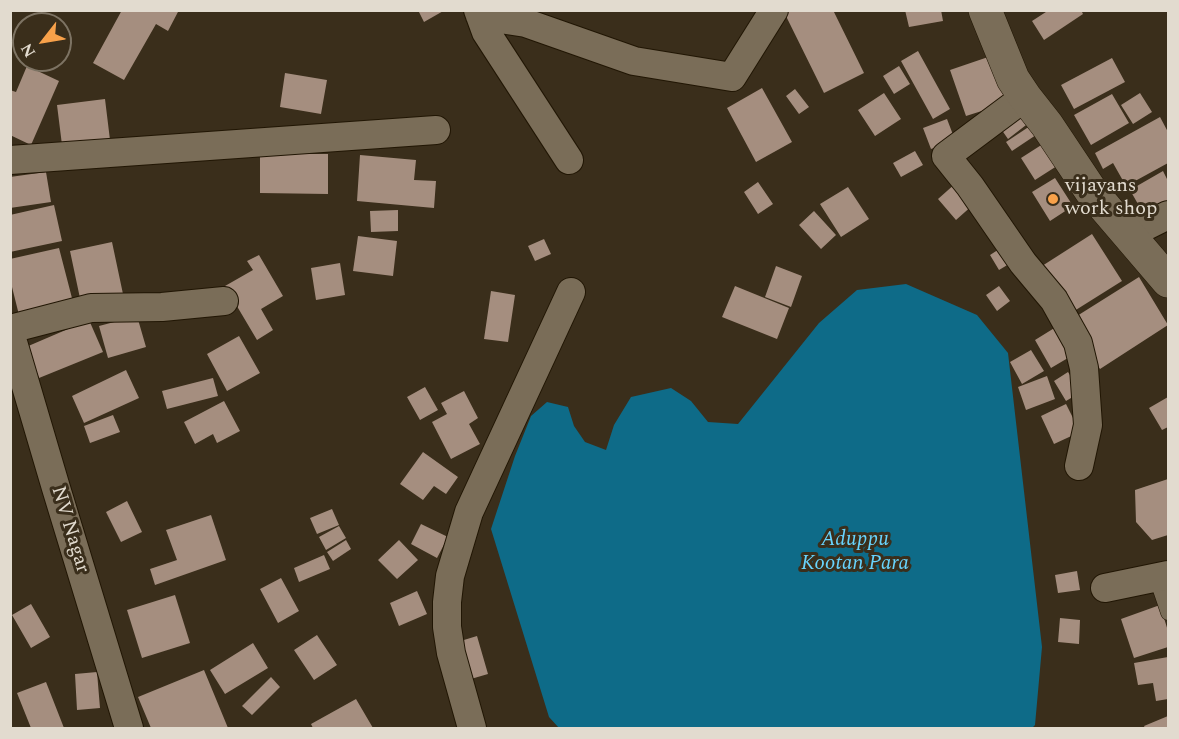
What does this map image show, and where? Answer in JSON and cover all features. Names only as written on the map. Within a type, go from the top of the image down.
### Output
[{"type":"street","points":[[479,13],[526,23],[634,61],[732,76],[774,10]]},
{"type":"street","points":[[985,10],[1013,79],[1025,97],[1047,125],[1091,191],[1168,281]]},
{"type":"street","points":[[479,13],[486,32],[569,160]]},
{"type":"street","points":[[1025,97],[946,156],[1023,262],[1054,300],[1078,343],[1084,368],[1088,425],[1079,466]]},
{"type":"street","points":[[10,160],[436,130]]},
{"type":"street","points":[[1128,235],[1168,215]]},
{"type":"street","points":[[472,729],[448,636],[447,602],[450,576],[469,512],[571,292]]},
{"type":"street","points":[[10,330],[91,308],[162,307],[224,301]]},
{"type":"street","name":"NV Nagar","points":[[10,330],[129,729]]},
{"type":"street","points":[[1105,588],[1162,576]]},
{"type":"lane","points":[[1162,576],[1168,613]]},
{"type":"water","name":"Aduppu Kootan Para","points":[[906,284],[977,315],[1008,353],[1042,647],[1035,725],[1032,728],[559,728],[549,717],[491,529],[531,416],[547,402],[568,407],[574,426],[585,442],[606,450],[614,425],[631,397],[671,388],[691,401],[708,422],[738,424],[819,323],[857,290]]},
{"type":"building","points":[[122,10],[179,10],[168,31],[156,24],[124,80],[93,63]]},
{"type":"building","points":[[418,10],[445,10],[424,22]]},
{"type":"building","points":[[783,10],[833,10],[864,73],[824,93]]},
{"type":"building","points":[[905,10],[941,10],[943,21],[909,27]]},
{"type":"building","points":[[1049,10],[1081,10],[1083,14],[1044,40],[1032,21]]},
{"type":"building","points":[[918,51],[950,109],[933,119],[901,61]]},
{"type":"building","points":[[994,55],[1010,102],[966,116],[950,70]]},
{"type":"building","points":[[1112,58],[1125,82],[1074,109],[1061,85]]},
{"type":"building","points":[[899,66],[910,84],[894,94],[883,76]]},
{"type":"building","points":[[24,72],[40,72],[59,81],[31,145],[10,135],[10,90],[16,92]]},
{"type":"building","points":[[285,73],[327,80],[321,114],[280,107]]},
{"type":"building","points":[[762,88],[792,142],[756,162],[727,108]]},
{"type":"building","points":[[795,89],[809,107],[799,114],[786,96]]},
{"type":"building","points":[[884,93],[901,119],[875,136],[858,110]]},
{"type":"building","points":[[1140,93],[1152,112],[1133,124],[1121,105]]},
{"type":"building","points":[[1112,94],[1129,123],[1091,145],[1074,115]]},
{"type":"building","points":[[105,99],[110,140],[62,145],[57,105]]},
{"type":"building","points":[[1020,109],[1030,122],[1008,139],[999,126]]},
{"type":"building","points":[[1160,117],[1168,132],[1168,163],[1126,186],[1113,163],[1103,169],[1095,153]]},
{"type":"building","points":[[947,119],[955,140],[931,149],[923,128]]},
{"type":"building","points":[[1030,126],[1036,135],[1012,151],[1006,142]]},
{"type":"building","points":[[1046,142],[1060,164],[1035,180],[1021,158]]},
{"type":"building","points":[[915,151],[923,165],[901,177],[893,163]]},
{"type":"building","points":[[260,154],[328,154],[328,194],[260,193]]},
{"type":"building","points":[[360,155],[416,160],[414,180],[436,181],[434,208],[357,201]]},
{"type":"building","points":[[1163,171],[1168,181],[1168,208],[1147,220],[1130,190]]},
{"type":"building","points":[[46,172],[51,202],[10,208],[10,177]]},
{"type":"building","name":"vijayans work shop","points":[[1055,178],[1073,206],[1050,221],[1032,192]]},
{"type":"building","points":[[758,182],[773,204],[758,214],[744,192]]},
{"type":"building","points":[[956,183],[974,204],[956,220],[938,199]]},
{"type":"building","points":[[848,187],[869,219],[841,237],[820,204]]},
{"type":"building","points":[[54,205],[62,241],[10,252],[10,215]]},
{"type":"building","points":[[398,210],[398,231],[371,232],[370,211]]},
{"type":"building","points":[[814,211],[836,235],[821,249],[799,225]]},
{"type":"building","points":[[1092,234],[1122,281],[1071,313],[1042,266]]},
{"type":"building","points":[[358,236],[397,241],[393,276],[353,271]]},
{"type":"building","points":[[544,239],[551,254],[535,261],[528,246]]},
{"type":"building","points":[[112,242],[123,294],[81,303],[70,251]]},
{"type":"building","points":[[1004,246],[1014,261],[999,270],[990,255]]},
{"type":"building","points":[[59,248],[73,302],[19,315],[10,279],[10,259]]},
{"type":"building","points":[[259,255],[283,296],[261,309],[273,330],[257,340],[225,286],[253,270],[247,261]]},
{"type":"building","points":[[340,263],[345,295],[316,300],[311,268]]},
{"type":"building","points":[[776,266],[802,276],[791,307],[765,297]]},
{"type":"building","points":[[1139,277],[1168,325],[1100,369],[1069,321]]},
{"type":"building","points":[[735,286],[789,308],[777,339],[722,317]]},
{"type":"building","points":[[999,286],[1010,301],[997,311],[986,295]]},
{"type":"building","points":[[491,291],[515,295],[508,342],[484,339]]},
{"type":"building","points":[[137,316],[146,347],[108,358],[99,326]]},
{"type":"building","points":[[89,320],[103,352],[39,378],[26,347]]},
{"type":"building","points":[[1056,327],[1073,355],[1051,368],[1035,340]]},
{"type":"building","points":[[239,336],[260,373],[227,391],[207,354]]},
{"type":"building","points":[[1031,350],[1044,371],[1022,384],[1010,362]]},
{"type":"building","points":[[126,370],[139,398],[84,423],[72,396]]},
{"type":"building","points":[[1068,372],[1081,392],[1066,401],[1054,381]]},
{"type":"building","points":[[1047,376],[1055,399],[1026,410],[1018,387]]},
{"type":"building","points":[[213,378],[218,396],[167,409],[162,391]]},
{"type":"building","points":[[425,387],[438,410],[420,420],[407,397]]},
{"type":"building","points":[[464,391],[478,418],[469,424],[480,444],[451,459],[432,422],[447,414],[441,403]]},
{"type":"building","points":[[1168,397],[1168,427],[1162,430],[1149,408]]},
{"type":"building","points":[[224,401],[240,431],[217,443],[213,434],[195,444],[184,422]]},
{"type":"building","points":[[1066,404],[1080,432],[1054,444],[1041,416]]},
{"type":"building","points":[[113,415],[120,432],[90,443],[84,426]]},
{"type":"building","points":[[423,452],[458,477],[446,494],[434,486],[423,500],[400,484]]},
{"type":"building","points":[[1168,479],[1168,535],[1152,540],[1136,522],[1135,490]]},
{"type":"building","points":[[127,501],[142,532],[121,542],[106,512]]},
{"type":"building","points":[[332,509],[339,525],[317,534],[310,518]]},
{"type":"building","points":[[211,515],[226,560],[155,585],[150,569],[177,560],[166,530]]},
{"type":"building","points":[[421,524],[448,537],[437,558],[411,544]]},
{"type":"building","points":[[339,526],[346,538],[326,550],[319,537]]},
{"type":"building","points":[[346,540],[351,549],[333,561],[327,552]]},
{"type":"building","points":[[399,540],[418,560],[397,579],[378,560]]},
{"type":"building","points":[[324,555],[330,569],[299,582],[294,568]]},
{"type":"building","points":[[1077,571],[1080,590],[1058,593],[1055,575]]},
{"type":"building","points":[[281,578],[299,611],[278,623],[260,589]]},
{"type":"building","points":[[417,591],[427,614],[399,626],[390,603]]},
{"type":"building","points":[[175,595],[190,643],[142,658],[127,610]]},
{"type":"building","points":[[31,604],[50,637],[31,648],[12,615]]},
{"type":"building","points":[[1160,605],[1168,631],[1168,647],[1134,658],[1121,619]]},
{"type":"building","points":[[1060,618],[1080,620],[1079,644],[1058,642]]},
{"type":"building","points":[[317,635],[337,665],[314,680],[294,650]]},
{"type":"building","points":[[477,636],[488,674],[464,681],[454,643]]},
{"type":"building","points":[[253,643],[268,668],[225,694],[210,670]]},
{"type":"building","points":[[1168,657],[1168,699],[1156,701],[1153,683],[1138,685],[1134,663]]},
{"type":"building","points":[[204,670],[228,728],[151,728],[138,697]]},
{"type":"building","points":[[97,672],[100,708],[77,710],[75,674]]},
{"type":"building","points":[[271,677],[280,687],[252,715],[242,706]]},
{"type":"building","points":[[46,682],[64,728],[31,728],[17,693]]},
{"type":"building","points":[[356,699],[373,728],[313,728],[311,724]]},
{"type":"building","points":[[1168,716],[1168,728],[1145,728],[1144,726]]},
{"type":"place","name":"vijayans work shop","points":[[1053,199]]}]
